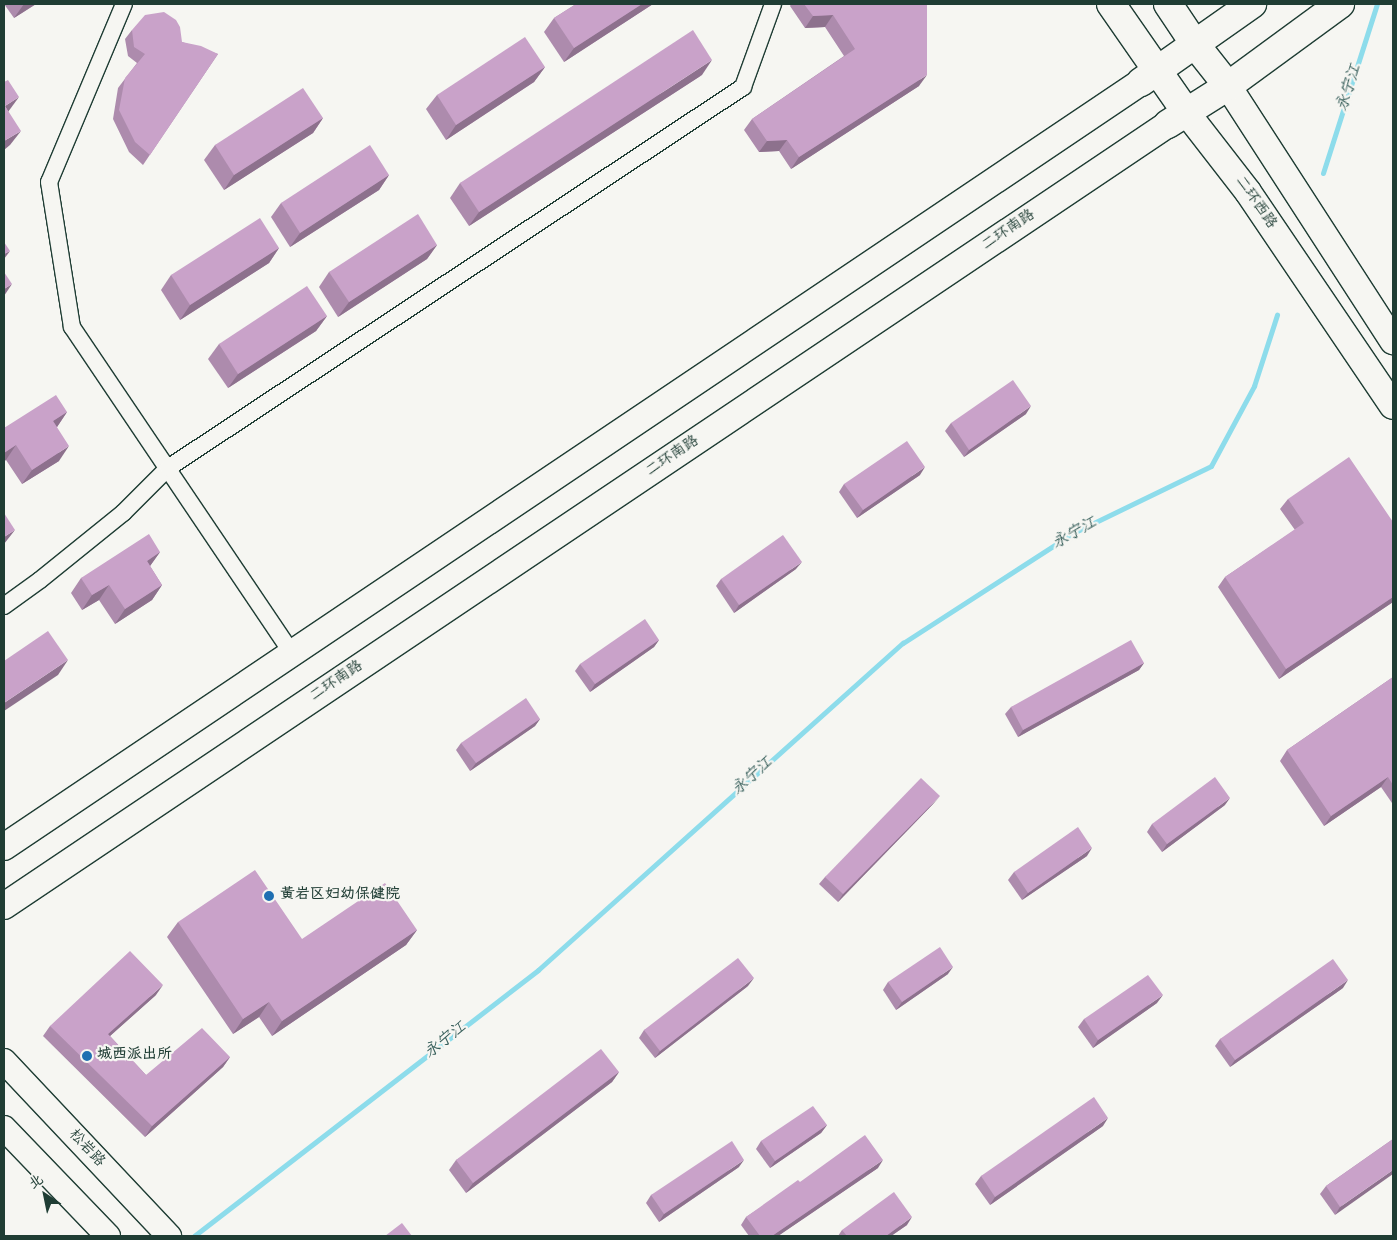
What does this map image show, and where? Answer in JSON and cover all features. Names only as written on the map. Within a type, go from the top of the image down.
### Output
[{"type":"highway","name":"二环西路","points":[[1111,4],[1148,77],[1177,118]]},
{"type":"highway","points":[[1168,4],[1194,43],[1228,86]]},
{"type":"highway","points":[[1148,77],[1252,4]]},
{"type":"highway","name":"二环南路","points":[[1177,118],[1228,86],[1340,4]]},
{"type":"main road","points":[[4,847],[1148,77]]},
{"type":"main road","points":[[1228,86],[1393,341]]},
{"type":"main road","name":"二环西路","points":[[1177,118],[1248,192],[1393,406]]},
{"type":"main road","name":"二环南路","points":[[4,906],[1177,118]]},
{"type":"main road","name":"松岩路","points":[[4,1061],[163,1231]]},
{"type":"main road","points":[[4,1128],[108,1236]]},
{"type":"street","points":[[124,4],[48,182],[72,327],[292,653]]},
{"type":"street","points":[[4,606],[40,580],[123,513],[168,468],[743,87],[773,4]]},
{"type":"building","points":[[576,4],[642,4],[574,48],[554,18]]},
{"type":"building","points":[[804,4],[927,4],[927,75],[799,157],[787,140],[767,141],[752,119],[855,49],[833,15],[813,16]]},
{"type":"building","points":[[164,12],[176,20],[180,27],[182,42],[201,46],[218,54],[150,155],[135,142],[119,110],[125,78],[145,54],[134,47],[132,30],[145,15]]},
{"type":"building","points":[[693,30],[712,60],[479,212],[460,183]]},
{"type":"building","points":[[525,37],[545,67],[456,125],[437,95]]},
{"type":"building","points":[[8,80],[19,97],[5,106],[21,131],[4,141],[4,82]]},
{"type":"building","points":[[303,88],[323,118],[234,175],[215,145]]},
{"type":"building","points":[[370,145],[389,175],[300,233],[281,203]]},
{"type":"building","points":[[418,214],[437,245],[349,302],[329,272]]},
{"type":"building","points":[[260,218],[279,248],[190,305],[171,275]]},
{"type":"building","points":[[4,242],[10,251],[4,254]]},
{"type":"building","points":[[4,272],[12,284],[4,289]]},
{"type":"building","points":[[307,286],[327,316],[238,374],[219,344]]},
{"type":"building","points":[[1013,380],[1031,406],[969,450],[951,423]]},
{"type":"building","points":[[56,395],[67,412],[53,421],[69,446],[32,470],[16,445],[4,453],[4,428]]},
{"type":"building","points":[[907,441],[925,467],[863,510],[844,484]]},
{"type":"building","points":[[1349,457],[1393,522],[1393,597],[1286,669],[1225,577],[1304,523],[1288,499]]},
{"type":"building","points":[[4,513],[15,530],[4,537]]},
{"type":"building","points":[[149,534],[160,552],[147,561],[162,585],[125,609],[109,585],[92,595],[81,578]]},
{"type":"building","points":[[783,535],[802,562],[739,605],[721,579]]},
{"type":"building","points":[[645,619],[659,640],[595,684],[580,664]]},
{"type":"building","points":[[48,631],[68,660],[4,703],[4,661]]},
{"type":"building","points":[[1131,640],[1144,663],[1023,730],[1011,707]]},
{"type":"building","points":[[1393,677],[1393,785],[1388,777],[1331,816],[1287,750]]},
{"type":"building","points":[[526,698],[540,719],[476,763],[461,743]]},
{"type":"building","points":[[1215,777],[1230,798],[1167,844],[1152,824]]},
{"type":"building","points":[[921,778],[940,796],[843,894],[825,877]]},
{"type":"building","points":[[1078,827],[1092,848],[1028,893],[1014,872]]},
{"type":"building","points":[[255,870],[302,939],[385,883],[417,930],[282,1021],[269,1002],[243,1019],[178,922]]},
{"type":"building","points":[[940,947],[953,967],[902,1002],[888,982]]},
{"type":"building","name":"城西派出所","points":[[130,951],[163,985],[108,1034],[146,1075],[202,1028],[230,1057],[152,1126],[50,1026]]},
{"type":"building","points":[[738,958],[754,978],[660,1051],[644,1030]]},
{"type":"building","points":[[1333,959],[1348,980],[1235,1060],[1220,1039]]},
{"type":"building","points":[[1148,975],[1163,995],[1098,1040],[1084,1019]]},
{"type":"building","points":[[601,1049],[619,1072],[473,1183],[456,1160]]},
{"type":"building","points":[[1094,1097],[1108,1118],[995,1197],[981,1176]]},
{"type":"building","points":[[813,1106],[827,1125],[775,1161],[761,1141]]},
{"type":"building","points":[[865,1135],[883,1160],[772,1236],[760,1236],[746,1217],[798,1180],[800,1182]]},
{"type":"building","points":[[1393,1139],[1393,1170],[1340,1207],[1326,1186]]},
{"type":"building","points":[[732,1141],[744,1160],[664,1214],[651,1195]]},
{"type":"building","points":[[894,1192],[912,1217],[886,1236],[847,1236],[842,1230]]},
{"type":"building","points":[[402,1223],[412,1236],[385,1236]]},
{"type":"waterway","name":"永宁江","points":[[1323,173],[1377,4]]},
{"type":"waterway","name":"永宁江","points":[[194,1236],[538,970],[903,643],[1073,533],[1211,466],[1254,386],[1277,315]]},
{"type":"place","name":"黄岩区妇幼保健院","points":[[269,896]]},
{"type":"place","name":"城西派出所","points":[[87,1056]]}]
